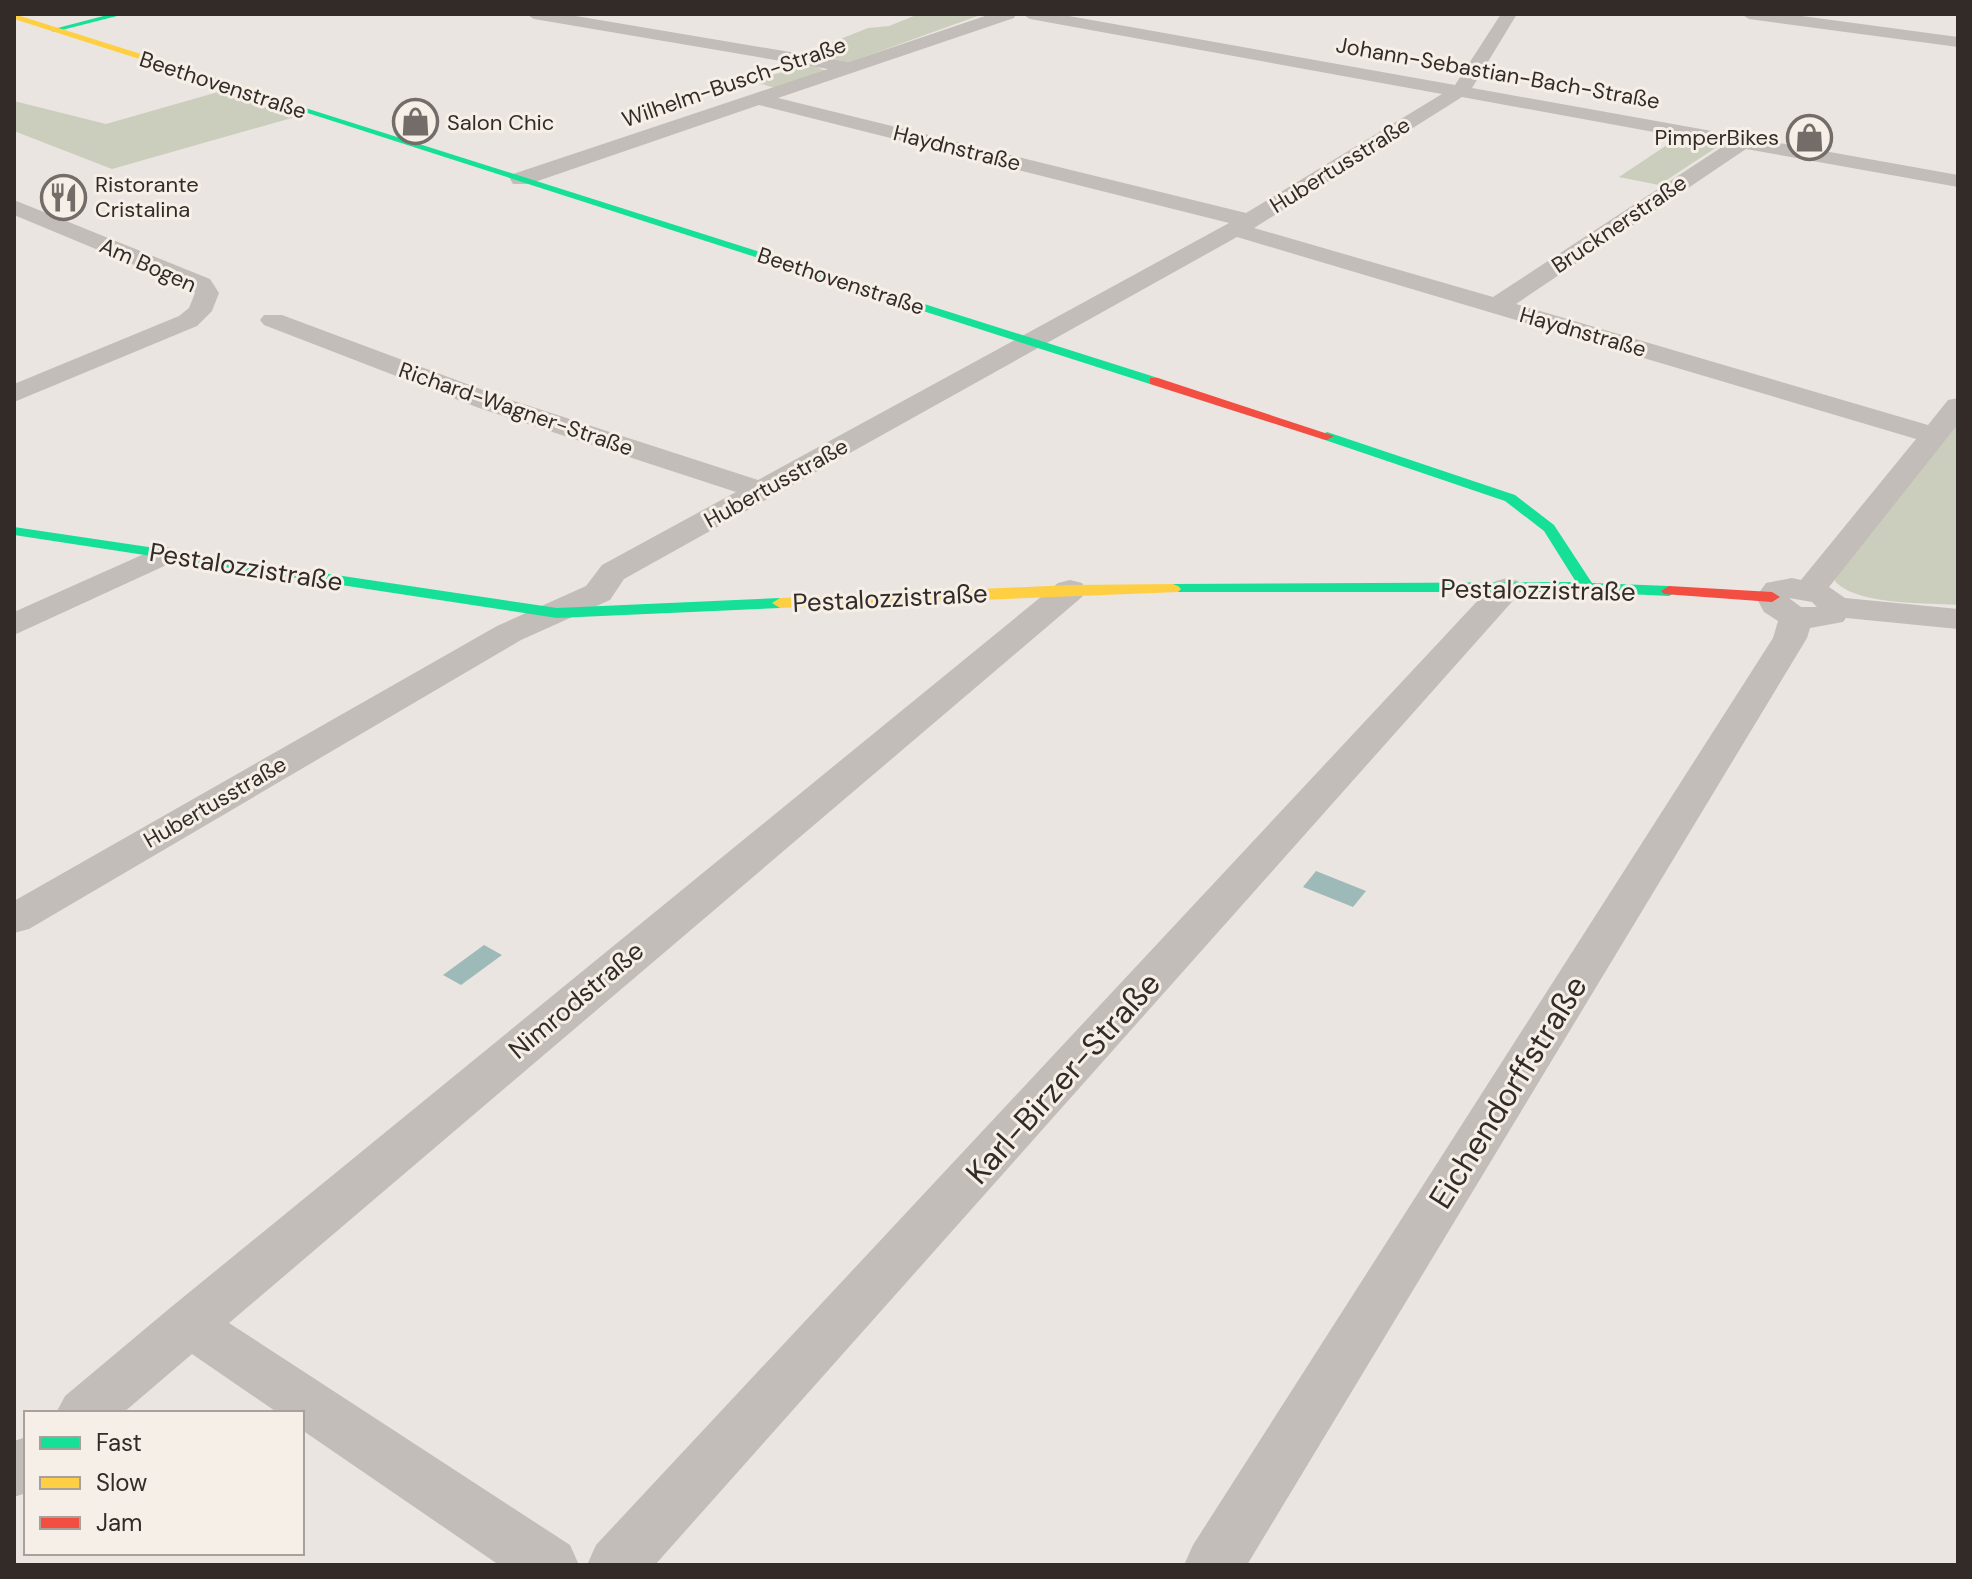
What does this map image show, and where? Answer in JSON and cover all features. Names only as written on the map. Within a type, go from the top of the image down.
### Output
[{"type":"street","points":[[28,37],[121,14]]},
{"type":"street","points":[[534,14],[851,67]]},
{"type":"street","name":"Wilhelm-Busch-Straße","points":[[521,179],[1008,14]]},
{"type":"street","name":"Johann-Sebastian-Bach-Straße","points":[[1030,14],[1958,181]]},
{"type":"street","name":"Hubertusstraße","points":[[14,919],[509,633],[598,593],[613,572],[1242,225],[1461,90],[1509,14]]},
{"type":"street","points":[[1749,14],[1958,42]]},
{"type":"street","name":"Beethovenstraße","points":[[14,16],[1509,497],[1532,509],[1557,533],[1587,587]]},
{"type":"street","name":"Haydnstraße","points":[[759,99],[1242,225],[1495,307],[1933,435]]},
{"type":"street","name":"Brucknerstraße","points":[[1495,307],[1743,142]]},
{"type":"street","name":"Am Bogen","points":[[14,207],[201,284],[207,293],[200,311],[188,321],[14,394]]},
{"type":"street","name":"Richard-Wagner-Straße","points":[[273,320],[474,397],[762,491]]},
{"type":"street","name":"Eichendorffstraße","points":[[1214,1565],[1790,638],[1804,603],[1958,406]]},
{"type":"street","name":"Pestalozzistraße","points":[[14,531],[557,613],[1070,590],[1587,587],[1804,603],[1958,619]]},
{"type":"street","points":[[14,625],[162,555]]},
{"type":"street","name":"Karl-Birzer-Straße","points":[[617,1565],[1507,588]]},
{"type":"street","name":"Nimrodstraße","points":[[86,1411],[1070,590]]},
{"type":"street","points":[[189,1324],[549,1565]]},
{"type":"green space","points":[[919,14],[983,14],[850,62],[803,54],[868,28],[889,26]]},
{"type":"green space","points":[[810,64],[826,71],[775,88],[752,81]]},
{"type":"green space","points":[[218,92],[295,117],[112,169],[14,131],[14,101],[106,124]]},
{"type":"green space","points":[[1682,135],[1713,142],[1717,147],[1659,185],[1619,177]]},
{"type":"green space","points":[[1958,421],[1958,605],[1874,599],[1845,589],[1835,581],[1835,572]]},
{"type":"water","points":[[1316,871],[1366,891],[1353,907],[1303,887]]},
{"type":"water","points":[[484,945],[502,955],[461,985],[443,975]]},
{"type":"traffic: fast","points":[[54,30],[121,14]]},
{"type":"traffic: fast","points":[[255,93],[1154,381]]},
{"type":"traffic: fast","points":[[1327,436],[1510,498],[1549,528],[1587,587]]},
{"type":"traffic: fast","points":[[14,531],[557,613],[780,603]]},
{"type":"traffic: fast","points":[[1173,589],[1587,587],[1669,591]]},
{"type":"traffic: slow","points":[[14,16],[255,93]]},
{"type":"traffic: slow","points":[[780,603],[1070,590],[1173,589]]},
{"type":"traffic: jam","points":[[1154,381],[1327,436]]},
{"type":"traffic: jam","points":[[1669,591],[1772,597]]},
{"type":"place","name":"Salon Chic","points":[[416,122]]},
{"type":"place","name":"PimperBikes","points":[[1810,137]]},
{"type":"place","name":"Ristorante Cristalina","points":[[64,197]]}]
